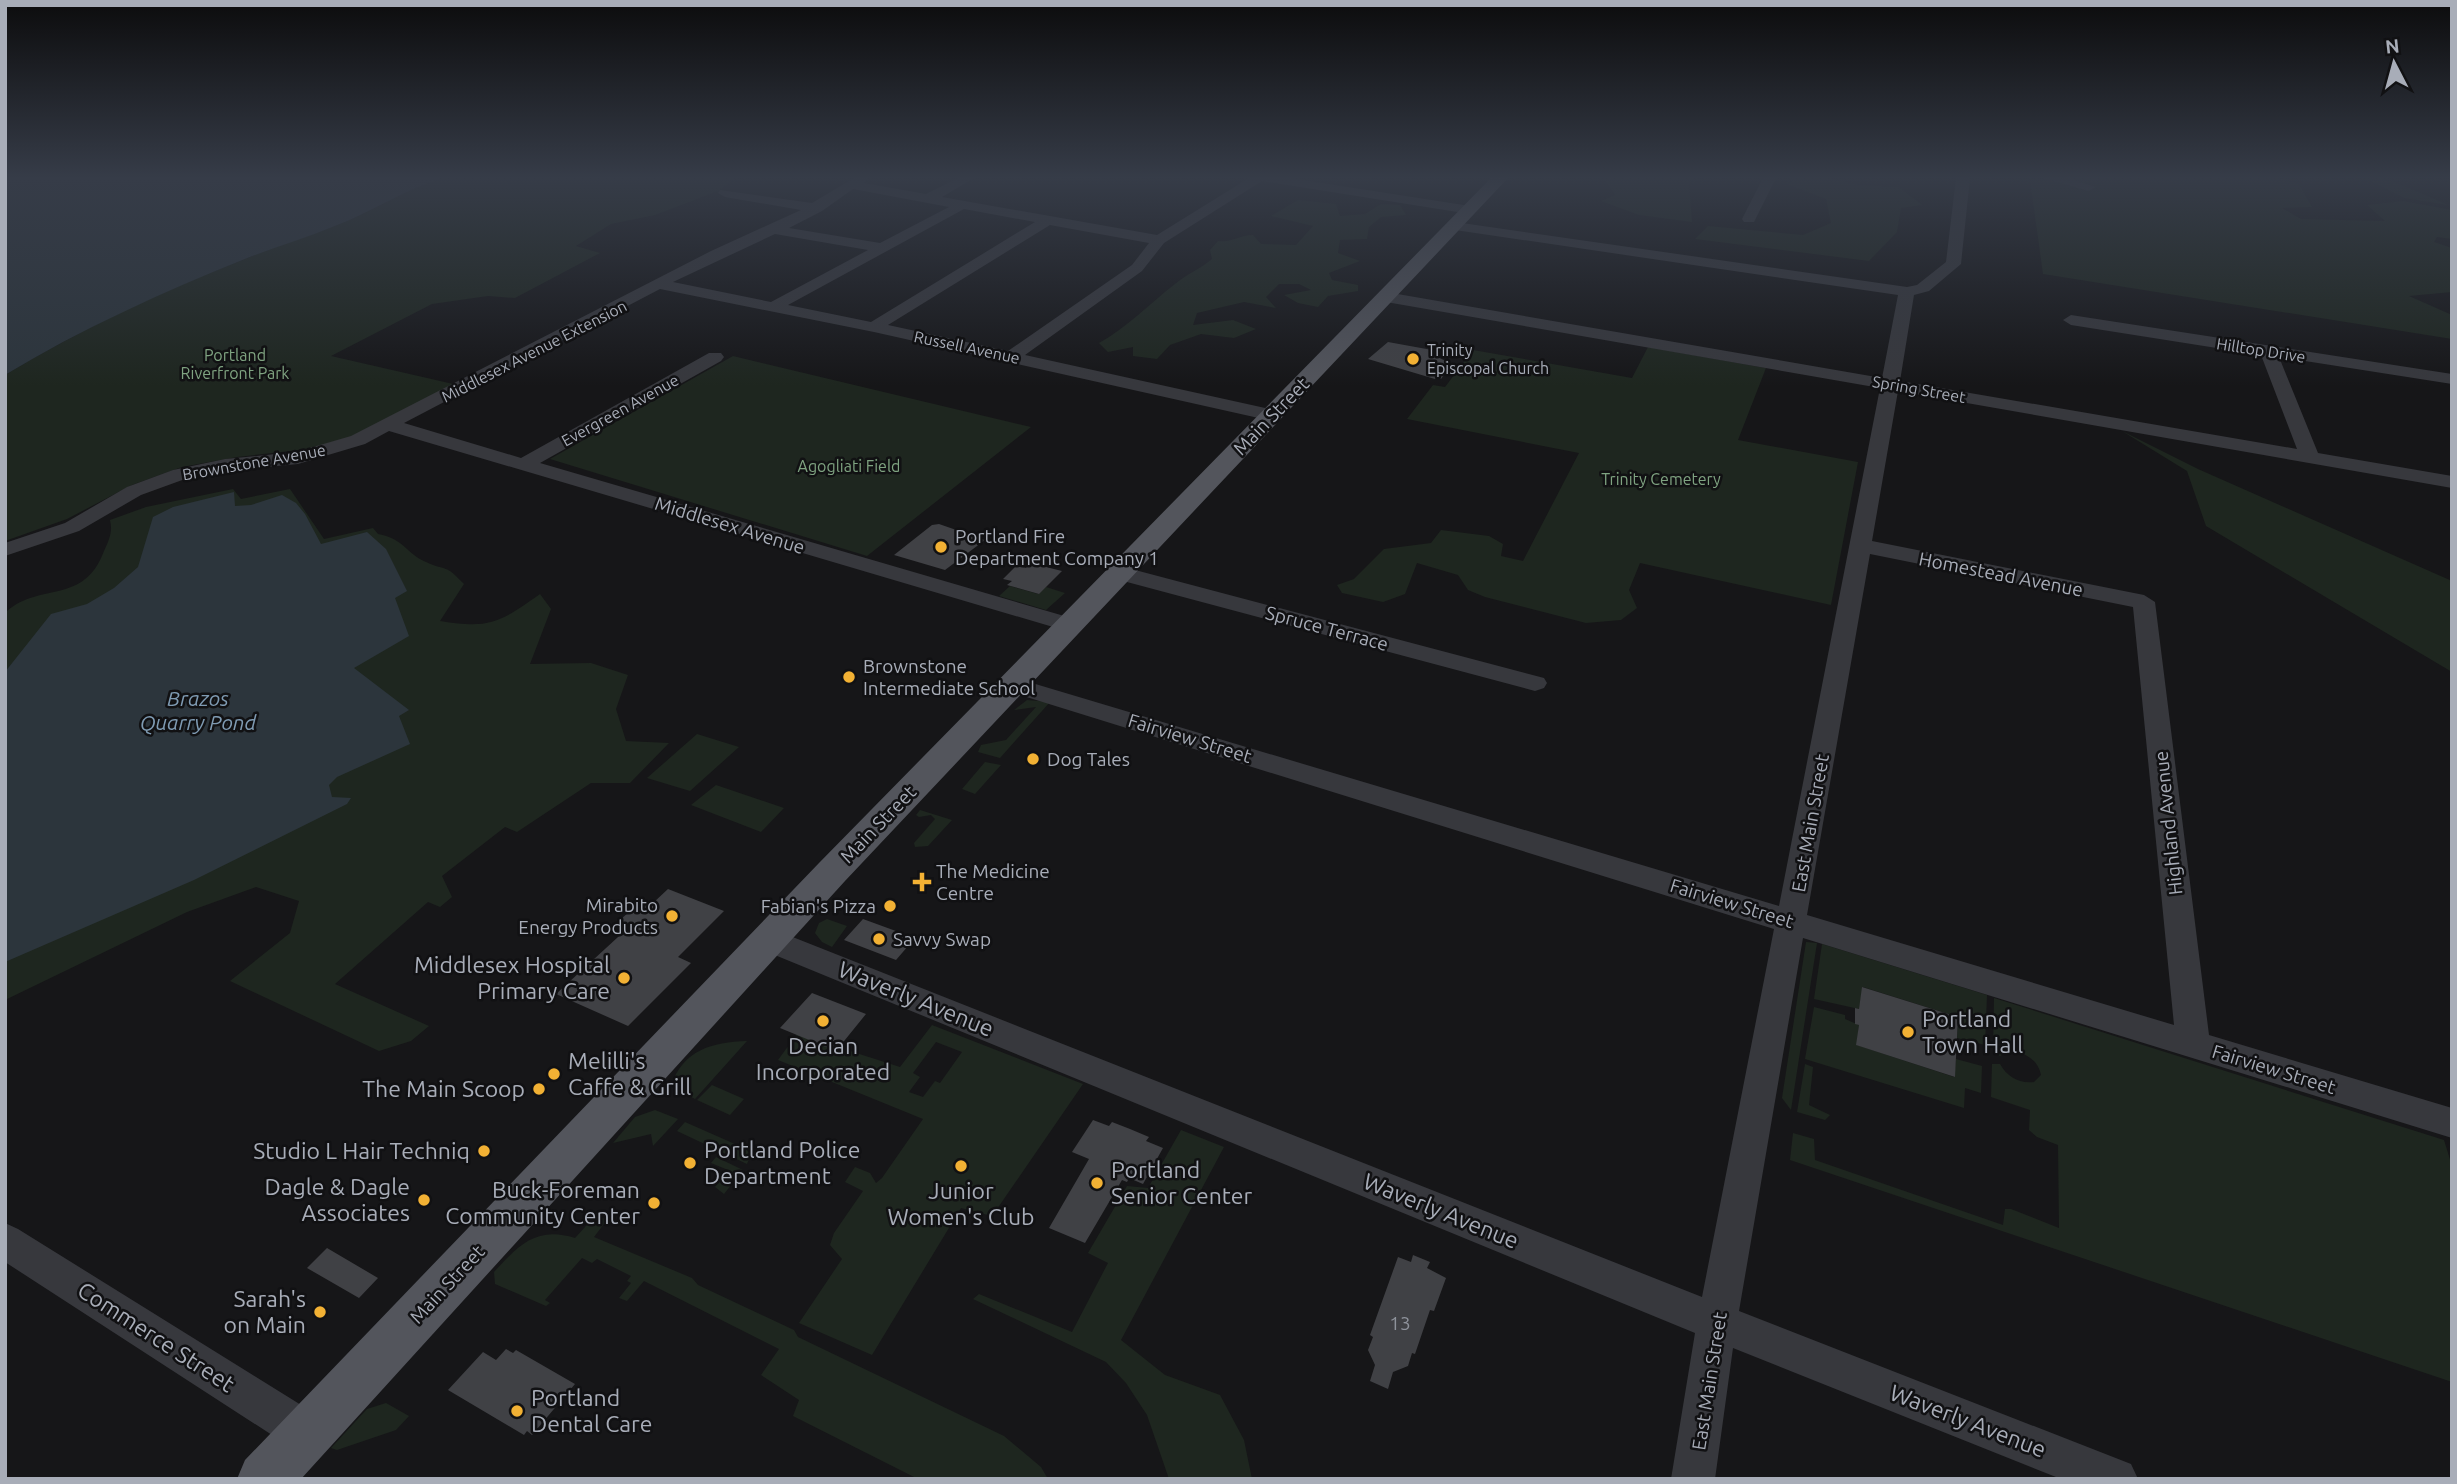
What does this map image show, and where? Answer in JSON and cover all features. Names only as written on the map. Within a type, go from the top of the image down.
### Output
[{"type":"main road","name":"Main Street","points":[[264,1479],[769,940],[1434,247]]},
{"type":"street","name":"Middlesex Avenue Extension","points":[[389,425],[731,247]]},
{"type":"street","points":[[878,247],[882,248]]},
{"type":"street","points":[[874,327],[1004,247]]},
{"type":"street","points":[[1011,357],[1138,268],[1154,247]]},
{"type":"street","points":[[1638,247],[1907,292],[1923,288],[1954,264],[1956,247]]},
{"type":"street","points":[[775,306],[882,248]]},
{"type":"street","name":"Russell Avenue","points":[[662,285],[874,327],[1272,415]]},
{"type":"street","name":"East Main Street","points":[[1693,1479],[1717,1322],[1907,292]]},
{"type":"street","name":"Spring Street","points":[[1386,297],[2452,482]]},
{"type":"street","name":"Hilltop Drive","points":[[2071,320],[2452,379]]},
{"type":"street","points":[[2268,351],[2310,457]]},
{"type":"street","name":"Evergreen Avenue","points":[[524,464],[715,357]]},
{"type":"street","name":"Middlesex Avenue","points":[[389,425],[1070,625]]},
{"type":"street","name":"Brownstone Avenue","points":[[5,550],[72,527],[134,491],[170,477],[214,467],[310,455],[358,440],[389,425]]},
{"type":"street","name":"Homestead Avenue","points":[[1859,545],[2144,602]]},
{"type":"street","name":"Spruce Terrace","points":[[1120,573],[1535,683]]},
{"type":"street","name":"Highland Avenue","points":[[2144,602],[2193,1044]]},
{"type":"street","name":"Fairview Street","points":[[1013,684],[2452,1123]]},
{"type":"street","name":"Waverly Avenue","points":[[769,940],[1717,1322],[2116,1479]]},
{"type":"street","name":"Commerce Street","points":[[5,1241],[307,1433]]},
{"type":"green space","name":"Portland Riverfront Park","points":[[276,247],[580,247],[600,253],[515,298],[488,296],[432,304],[331,356],[462,386],[347,439],[309,449],[237,457],[182,467],[132,485],[67,519],[5,541],[5,375],[92,327]]},
{"type":"green space","points":[[1212,247],[1339,247],[1338,253],[1360,261],[1329,273],[1332,280],[1358,285],[1358,291],[1328,296],[1318,307],[1298,303],[1284,295],[1311,290],[1299,284],[1279,284],[1266,297],[1276,308],[1244,302],[1197,313],[1193,325],[1233,320],[1256,329],[1234,338],[1201,334],[1170,345],[1157,359],[1133,356],[1133,347],[1108,352],[1099,343],[1129,323],[1180,280],[1212,259],[1210,250]]},
{"type":"green space","points":[[1760,247],[1882,247],[1869,261]]},
{"type":"green space","points":[[2039,247],[2450,247],[2452,248],[2452,292],[2409,296],[2452,315],[2452,339],[2043,274]]},
{"type":"green space","name":"Trinity Cemetery","points":[[1648,347],[1766,368],[1738,440],[1858,462],[1831,605],[1640,563],[1629,590],[1637,608],[1621,620],[1586,623],[1485,597],[1468,590],[1458,575],[1417,563],[1405,594],[1383,602],[1342,593],[1337,585],[1354,579],[1384,549],[1431,543],[1441,530],[1489,536],[1503,544],[1501,556],[1523,561],[1579,453],[1407,419],[1433,385],[1445,387],[1473,350],[1632,378]]},
{"type":"green space","name":"Agogliati Field","points":[[733,356],[1031,427],[867,556],[550,459]]},
{"type":"green space","points":[[2122,431],[2198,469],[2452,581],[2452,672],[2206,526],[2187,471]]},
{"type":"green space","points":[[233,489],[241,499],[290,489],[324,539],[373,528],[378,534],[394,539],[419,558],[449,570],[464,584],[440,621],[483,624],[514,612],[540,594],[551,609],[530,664],[591,663],[628,675],[616,709],[626,741],[669,743],[630,783],[591,783],[517,832],[505,827],[442,876],[452,897],[440,907],[428,902],[335,984],[429,1026],[411,1041],[379,1051],[230,981],[290,933],[299,901],[256,887],[187,912],[5,1000],[7,611],[20,602],[73,586],[85,579],[95,568],[107,543],[111,532],[110,520],[146,507]]},
{"type":"green space","points":[[1010,586],[1038,594],[1046,587],[1065,593],[1046,610],[999,596]]},
{"type":"green space","points":[[1027,700],[1050,702],[1000,758],[978,752],[981,745],[1006,740],[1036,707],[1014,710]]},
{"type":"green space","points":[[697,734],[739,747],[690,791],[647,778]]},
{"type":"green space","points":[[985,762],[1001,765],[975,794],[962,789]]},
{"type":"green space","points":[[716,785],[784,808],[761,832],[691,805]]},
{"type":"green space","points":[[920,810],[952,820],[928,846],[915,847],[914,843],[935,819],[931,815],[919,817],[916,815]]},
{"type":"green space","points":[[827,919],[847,926],[832,947],[822,942],[815,933],[819,923]]},
{"type":"green space","points":[[1806,942],[1817,943],[1791,1110],[1782,1098]]},
{"type":"green space","points":[[1822,944],[1987,995],[1985,1045],[1957,1038],[1958,1017],[1863,987],[1859,1009],[1814,999]]},
{"type":"green space","points":[[1994,998],[2444,1140],[2452,1166],[2452,1382],[1790,1160],[1793,1133],[1814,1139],[1815,1160],[2003,1225],[2005,1209],[2011,1209],[2059,1228],[2058,1145],[2037,1137],[2029,1130],[2030,1110],[1991,1097],[1992,1064],[2000,1064],[2010,1076],[2019,1081],[2034,1082],[2041,1075],[2034,1061],[2025,1055],[2009,1051],[2000,1056],[1993,1052]]},
{"type":"green space","points":[[1814,1007],[1845,1015],[1845,1019],[1859,1025],[1857,1045],[1954,1077],[1956,1059],[1982,1066],[1981,1093],[1965,1088],[1964,1108],[1805,1059]]},
{"type":"green space","points":[[932,1025],[1083,1084],[997,1209],[988,1215],[961,1208],[872,1355],[799,1323],[842,1259],[830,1245],[834,1233],[863,1191],[845,1182],[855,1167],[870,1173],[876,1183],[923,1119],[778,1060],[797,1034],[900,1067]],"holes":[[[936,1042],[962,1052],[940,1083],[935,1081],[923,1097],[909,1092],[920,1077],[913,1073]]]},
{"type":"green space","points":[[747,1041],[695,1099],[671,1086],[683,1064],[700,1050],[722,1043]]},
{"type":"green space","points":[[1805,1064],[1813,1067],[1809,1105],[1830,1115],[1825,1120],[1797,1112]]},
{"type":"green space","points":[[712,1085],[744,1099],[730,1115],[697,1100]]},
{"type":"green space","points":[[655,1110],[678,1119],[653,1146],[651,1134],[613,1143],[635,1117]]},
{"type":"green space","points":[[685,1122],[744,1148],[751,1154],[747,1164],[677,1131]]},
{"type":"green space","points":[[1181,1130],[1224,1147],[1121,1340],[1165,1375],[1220,1395],[1244,1440],[1252,1479],[1169,1479],[1147,1415],[1126,1383],[1106,1362],[973,1299],[979,1294],[1072,1332],[1108,1263],[1088,1253],[1127,1186],[1148,1188]]},
{"type":"green space","points":[[716,1157],[743,1170],[724,1194],[715,1187],[728,1170],[711,1163]]},
{"type":"green space","points":[[596,1215],[607,1220],[594,1237],[692,1278],[698,1285],[794,1330],[798,1337],[1004,1436],[1041,1467],[1048,1479],[918,1479],[793,1416],[799,1400],[761,1375],[779,1349],[644,1281],[627,1301],[619,1298],[631,1283],[627,1281],[631,1276],[597,1259],[592,1263],[582,1258],[545,1300],[550,1303],[546,1306],[495,1284],[494,1272],[520,1246],[529,1240],[549,1234],[575,1238]]},
{"type":"green space","points":[[386,1403],[409,1416],[396,1430],[337,1450],[331,1448],[367,1409]]},
{"type":"water","points":[[5,247],[278,247],[153,298],[63,342],[5,375]]},
{"type":"water","name":"Brazos Quarry Pond","points":[[234,492],[235,506],[251,505],[282,495],[296,503],[321,544],[367,532],[386,549],[407,591],[395,598],[409,636],[354,668],[409,710],[399,716],[410,744],[337,777],[329,785],[332,797],[351,798],[347,804],[194,880],[5,962],[5,672],[51,614],[87,604],[114,588],[138,567],[153,517],[173,507]]},
{"type":"building","name":"Trinity Episcopal Church","points":[[1388,342],[1432,350],[1429,353],[1452,364],[1441,379],[1435,379],[1368,359]]},
{"type":"building","name":"Portland Fire Department Company 1","points":[[939,524],[985,540],[945,570],[894,555],[932,525]]},
{"type":"building","points":[[1030,564],[1062,571],[1039,594],[1007,585],[1012,581],[1003,579],[1017,565],[1026,568]]},
{"type":"building","points":[[668,889],[724,911],[678,957],[691,963],[628,1026],[556,994],[630,926],[619,921],[643,899],[653,903]]},
{"type":"building","name":"Savvy Swap","points":[[863,919],[915,938],[896,960],[844,940]]},
{"type":"building","name":"Portland Town Hall","points":[[1862,987],[1958,1017],[1955,1077],[1856,1045],[1859,1025],[1855,1024],[1855,1008],[1859,1009]]},
{"type":"building","name":"Decian Incorporated","points":[[812,993],[866,1014],[836,1051],[780,1028]]},
{"type":"building","name":"Portland Senior Center","points":[[1093,1120],[1109,1126],[1112,1122],[1130,1129],[1149,1137],[1146,1141],[1163,1148],[1143,1184],[1129,1178],[1127,1182],[1122,1180],[1085,1243],[1049,1228],[1089,1159],[1072,1152]]},
{"type":"building","points":[[327,1248],[378,1278],[359,1298],[307,1268]]},
{"type":"building","points":[[1413,1255],[1430,1262],[1427,1268],[1446,1278],[1434,1311],[1430,1310],[1415,1354],[1412,1353],[1408,1366],[1393,1372],[1388,1389],[1370,1381],[1375,1365],[1368,1350],[1373,1337],[1370,1335],[1398,1257],[1411,1262]]},
{"type":"building","name":"Portland Dental Care","points":[[506,1349],[513,1353],[516,1350],[575,1384],[532,1435],[527,1431],[524,1435],[448,1390],[483,1352],[496,1360]]},
{"type":"place","name":"Trinity Episcopal Church","points":[[1413,359]]},
{"type":"place","name":"Portland Fire Department Company 1","points":[[941,547]]},
{"type":"place","name":"Brownstone Intermediate School","points":[[849,677]]},
{"type":"place","name":"Dog Tales","points":[[1033,759]]},
{"type":"place","name":"The Medicine Centre","points":[[922,882]]},
{"type":"place","name":"Fabian's Pizza","points":[[890,906]]},
{"type":"place","name":"Mirabito Energy Products","points":[[672,916]]},
{"type":"place","name":"Savvy Swap","points":[[879,939]]},
{"type":"place","name":"Middlesex Hospital Primary Care","points":[[624,978]]},
{"type":"place","name":"Decian Incorporated","points":[[823,1021]]},
{"type":"place","name":"Portland Town Hall","points":[[1908,1032]]},
{"type":"place","name":"Melilli's Caffe & Grill","points":[[554,1074]]},
{"type":"place","name":"The Main Scoop","points":[[539,1089]]},
{"type":"place","name":"Studio L Hair Techniq","points":[[484,1151]]},
{"type":"place","name":"Portland Police Department","points":[[690,1163]]},
{"type":"place","name":"Junior Women's Club","points":[[961,1166]]},
{"type":"place","name":"Portland Senior Center","points":[[1097,1183]]},
{"type":"place","name":"Dagle & Dagle Associates","points":[[424,1200]]},
{"type":"place","name":"Buck-Foreman Community Center","points":[[654,1203]]},
{"type":"place","name":"Sarah's on Main","points":[[320,1312]]},
{"type":"place","name":"Portland Dental Care","points":[[517,1411]]}]
